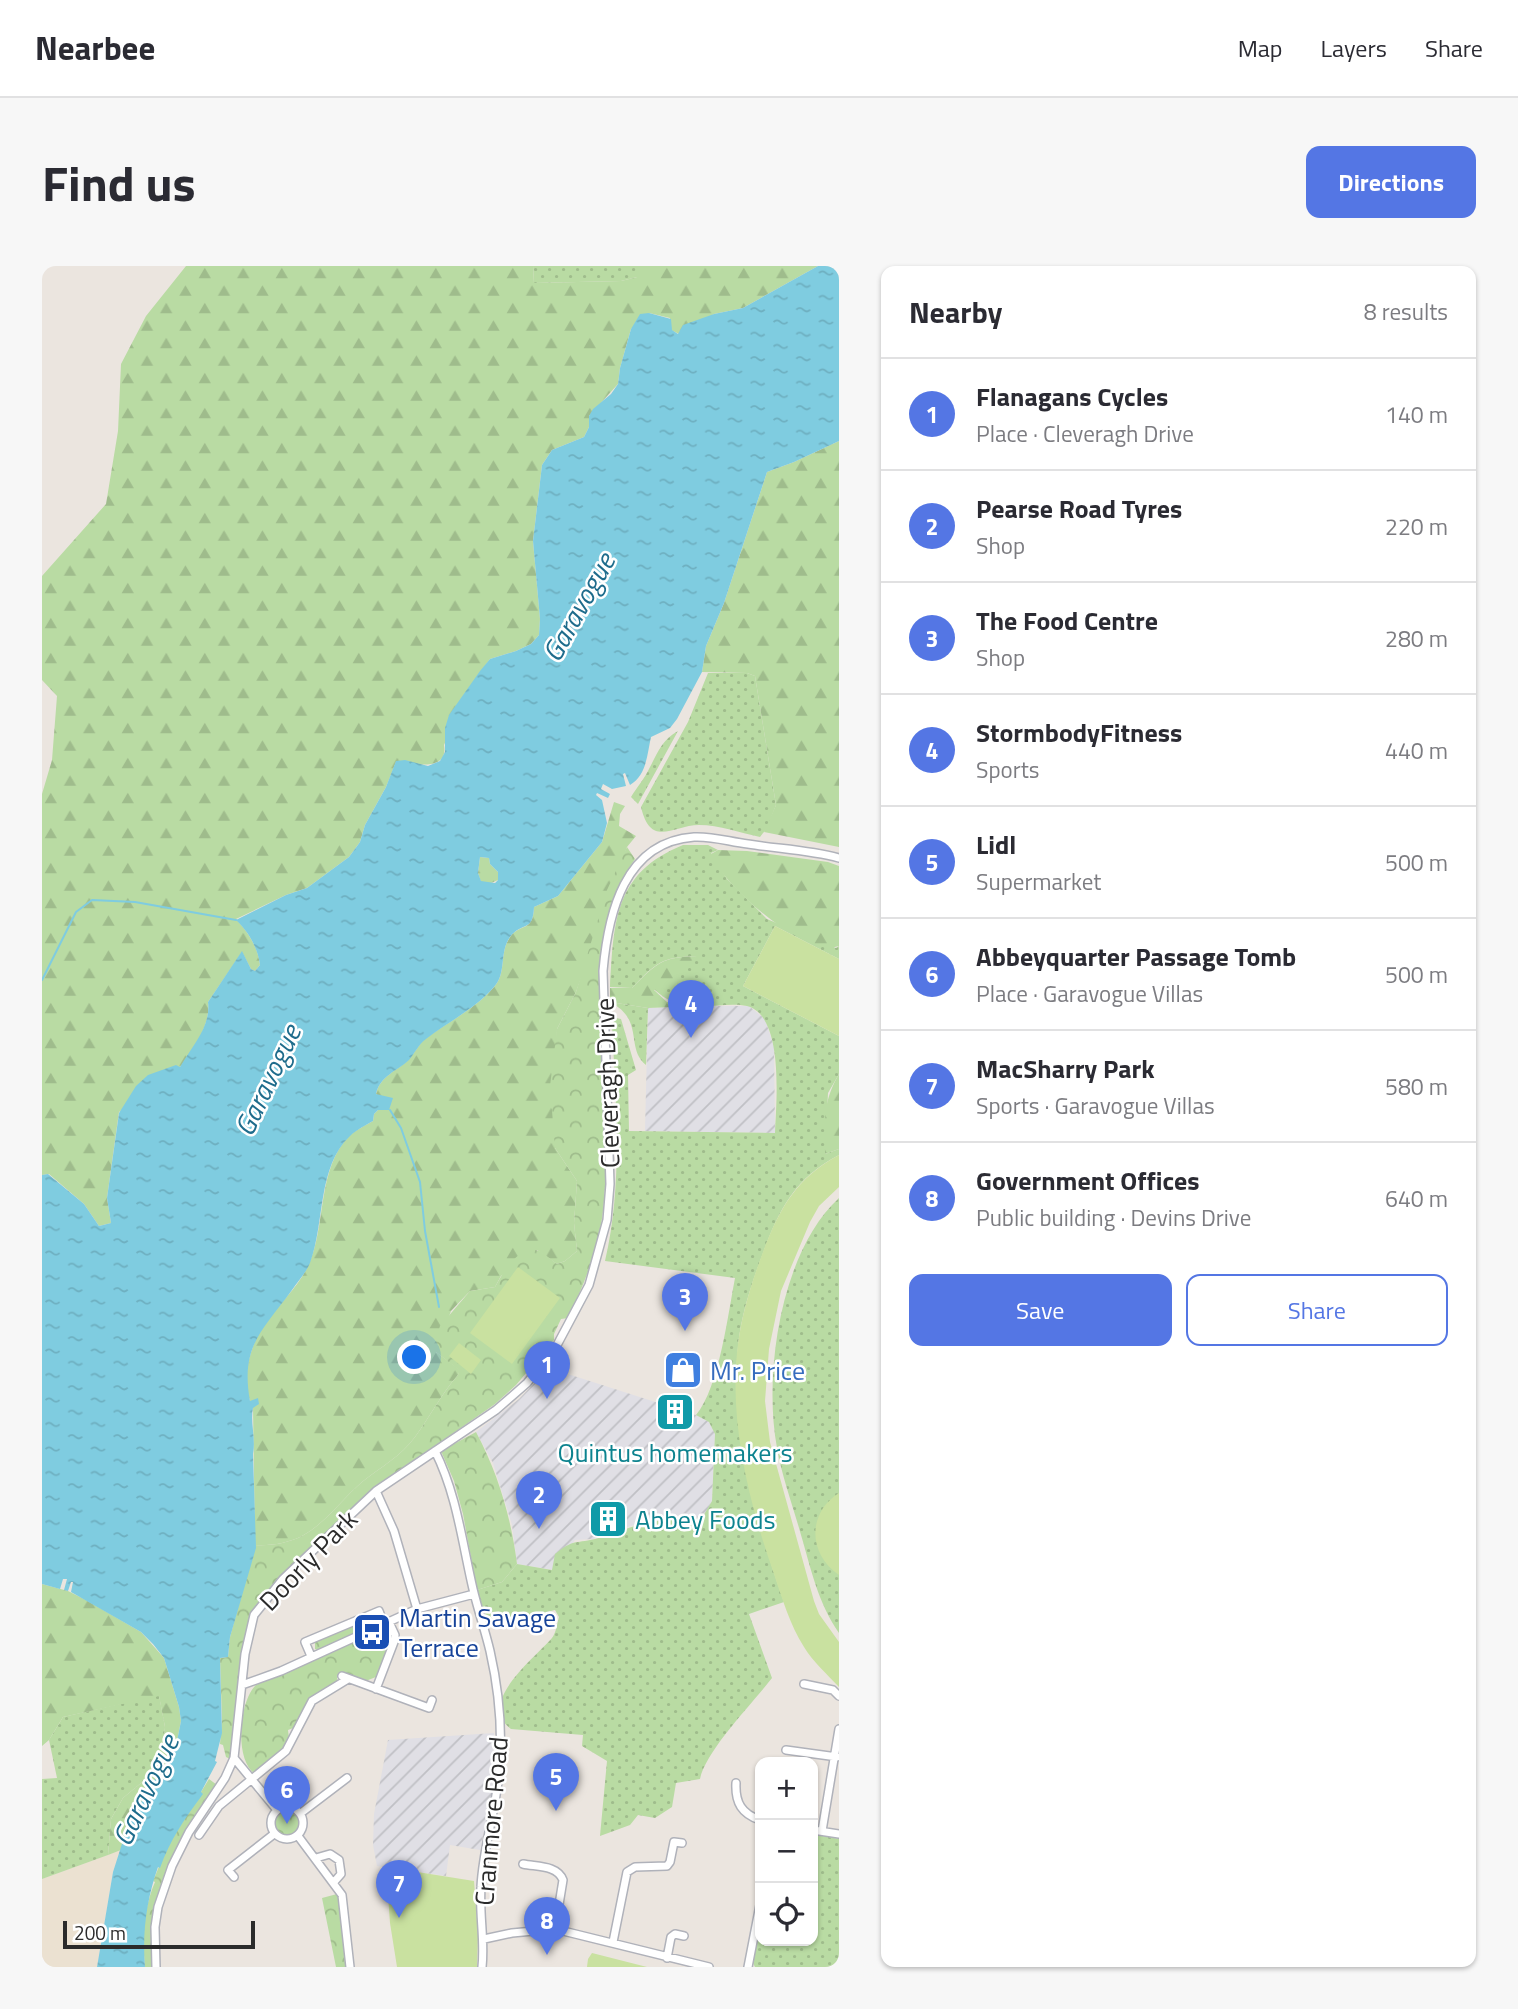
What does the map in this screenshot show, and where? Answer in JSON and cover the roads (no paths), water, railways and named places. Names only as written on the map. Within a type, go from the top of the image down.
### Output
[{"type":"street","name":"Cleveragh Drive","points":[[435,1451],[496,1410],[527,1383],[556,1347],[589,1285],[607,1220],[610,1184],[604,960],[611,920],[625,881],[650,854],[662,846],[690,838],[801,850],[839,858]]},
{"type":"street","name":"Doorly Park","points":[[234,1758],[248,1636],[260,1605],[290,1571],[376,1491],[435,1451]]},
{"type":"street","points":[[242,1685],[417,1609],[474,1594],[458,1512],[435,1451]]},
{"type":"street","name":"Doorly Park","points":[[376,1491],[394,1531],[417,1609]]},
{"type":"street","name":"Cranmore Road","points":[[474,1594],[490,1652],[501,1733],[498,1792],[485,1854],[481,1889],[484,1940],[482,1967]]},
{"type":"street","name":"Doorly Park","points":[[311,1656],[305,1642],[379,1611],[387,1623]]},
{"type":"street","points":[[376,1689],[394,1642],[395,1635],[387,1623]]},
{"type":"street","points":[[199,1835],[219,1806],[286,1751],[312,1701],[345,1678],[429,1708],[432,1700]]},
{"type":"street","points":[[804,1684],[833,1690],[839,1696]]},
{"type":"street","points":[[822,1831],[837,1757],[839,1729]]},
{"type":"street","points":[[786,1750],[837,1757]]},
{"type":"street","points":[[156,1967],[158,1907],[172,1866],[189,1832],[225,1778],[234,1758],[277,1810]]},
{"type":"street","points":[[301,1813],[347,1777]]},
{"type":"street","points":[[736,1783],[740,1807],[746,1814],[755,1818]]},
{"type":"street","points":[[290,1807],[301,1813],[304,1826],[298,1836],[287,1840],[274,1833],[271,1820],[277,1810],[290,1807]]},
{"type":"street","points":[[818,1831],[839,1834]]},
{"type":"street","points":[[234,1877],[228,1870],[274,1833]]},
{"type":"street","points":[[298,1836],[342,1895],[350,1967]]},
{"type":"street","points":[[613,1942],[627,1872],[635,1867],[667,1866],[674,1842],[682,1843]]},
{"type":"street","points":[[316,1858],[325,1853],[339,1860],[341,1874],[334,1882]]},
{"type":"street","points":[[523,1864],[555,1870],[562,1876],[555,1929]]},
{"type":"street","points":[[484,1940],[512,1933],[555,1929],[613,1942],[694,1966],[709,1967]]},
{"type":"street","points":[[748,1967],[755,1931]]},
{"type":"street","points":[[667,1958],[671,1937],[675,1934],[684,1936]]},
{"type":"water","name":"Garavogue","points":[[818,266],[839,266],[839,441],[767,472],[724,603],[706,646],[702,672],[670,728],[651,737],[645,764],[636,781],[630,785],[625,773],[626,786],[612,789],[603,784],[601,789],[610,794],[608,798],[597,793],[596,795],[602,800],[607,823],[602,842],[558,896],[534,907],[529,924],[510,937],[498,981],[487,995],[423,1041],[409,1060],[381,1083],[376,1094],[393,1098],[389,1110],[378,1110],[373,1121],[350,1136],[332,1163],[310,1263],[263,1328],[251,1352],[248,1366],[250,1401],[258,1398],[259,1404],[253,1408],[252,1414],[256,1548],[230,1637],[228,1657],[220,1658],[222,1733],[215,1761],[217,1762],[201,1792],[203,1794],[178,1830],[160,1868],[158,1867],[146,1916],[145,1967],[97,1967],[113,1872],[128,1825],[170,1758],[176,1746],[181,1721],[164,1658],[141,1632],[71,1592],[73,1582],[68,1591],[64,1590],[67,1579],[63,1579],[60,1589],[42,1584],[42,1175],[48,1174],[84,1204],[99,1226],[111,1223],[107,1198],[119,1113],[136,1086],[148,1075],[176,1065],[180,1067],[204,1028],[208,1002],[242,951],[251,969],[255,971],[260,965],[252,940],[236,920],[286,895],[307,888],[349,857],[360,842],[365,825],[386,787],[396,761],[405,760],[428,766],[440,761],[445,752],[445,728],[449,715],[480,671],[490,659],[531,644],[539,635],[533,541],[542,465],[552,450],[584,437],[593,409],[611,394],[618,384],[631,329],[640,314],[649,313],[671,319],[672,330],[678,334],[683,325],[714,314],[743,308]],"holes":[[[480,857],[489,858],[490,864],[498,872],[498,880],[495,883],[481,881],[478,873]]]},
{"type":"waterway","points":[[42,980],[76,912],[92,900],[135,902],[236,920]]},
{"type":"waterway","points":[[390,1110],[401,1128],[420,1182],[425,1231],[439,1307]]},
{"type":"place","name":"StormbodyFitness","points":[[691,1038]]},
{"type":"place","name":"The Food Centre","points":[[685,1331]]},
{"type":"place","name":"Mr. Price","points":[[683,1370]]},
{"type":"place","name":"Flanagans Cycles","points":[[547,1399]]},
{"type":"place","name":"Quintus homemakers","points":[[675,1412]]},
{"type":"place","name":"Abbey Foods","points":[[608,1519]]},
{"type":"place","name":"Pearse Road Tyres","points":[[539,1529]]},
{"type":"place","name":"Martin Savage Terrace","points":[[372,1632]]},
{"type":"place","name":"Lidl","points":[[556,1811]]},
{"type":"place","name":"Abbeyquarter Passage Tomb","points":[[287,1824]]},
{"type":"place","name":"MacSharry Park","points":[[399,1918]]},
{"type":"place","name":"Government Offices","points":[[547,1955]]}]
